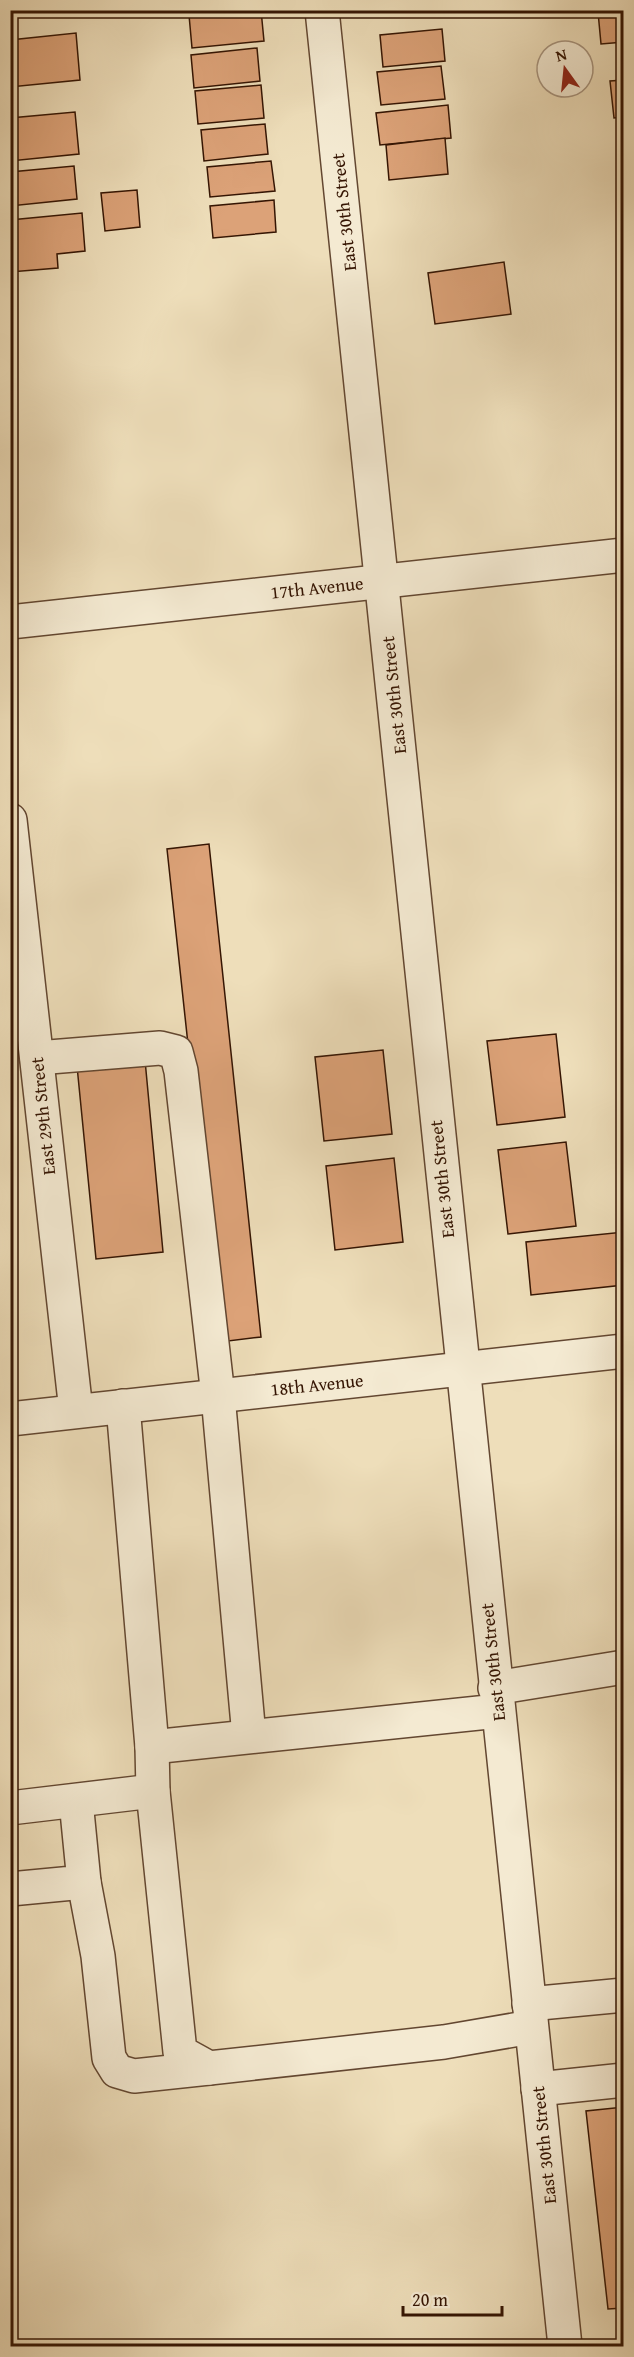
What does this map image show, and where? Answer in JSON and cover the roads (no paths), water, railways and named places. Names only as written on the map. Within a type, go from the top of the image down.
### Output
[{"type":"street","name":"East 30th Street","points":[[322,10],[565,2346]]},
{"type":"street","name":"17th Avenue","points":[[10,622],[624,555]]},
{"type":"street","name":"East 29th Street","points":[[10,820],[76,1411]]},
{"type":"street","points":[[37,1058],[160,1048],[176,1052],[181,1071],[218,1396],[249,1736]]},
{"type":"street","name":"18th Avenue","points":[[10,1419],[624,1351]]},
{"type":"street","points":[[123,1406],[152,1747],[153,1791],[180,2052],[209,2068]]},
{"type":"street","points":[[152,1747],[249,1736],[497,1699],[624,1667]]},
{"type":"street","points":[[10,1808],[153,1791]]},
{"type":"street","points":[[76,1801],[84,1882],[98,1956],[109,2058],[117,2071],[134,2076],[444,2042],[530,2016],[624,1995]]},
{"type":"street","points":[[10,1889],[84,1882]]},
{"type":"street","points":[[538,2089],[624,2080]]}]
